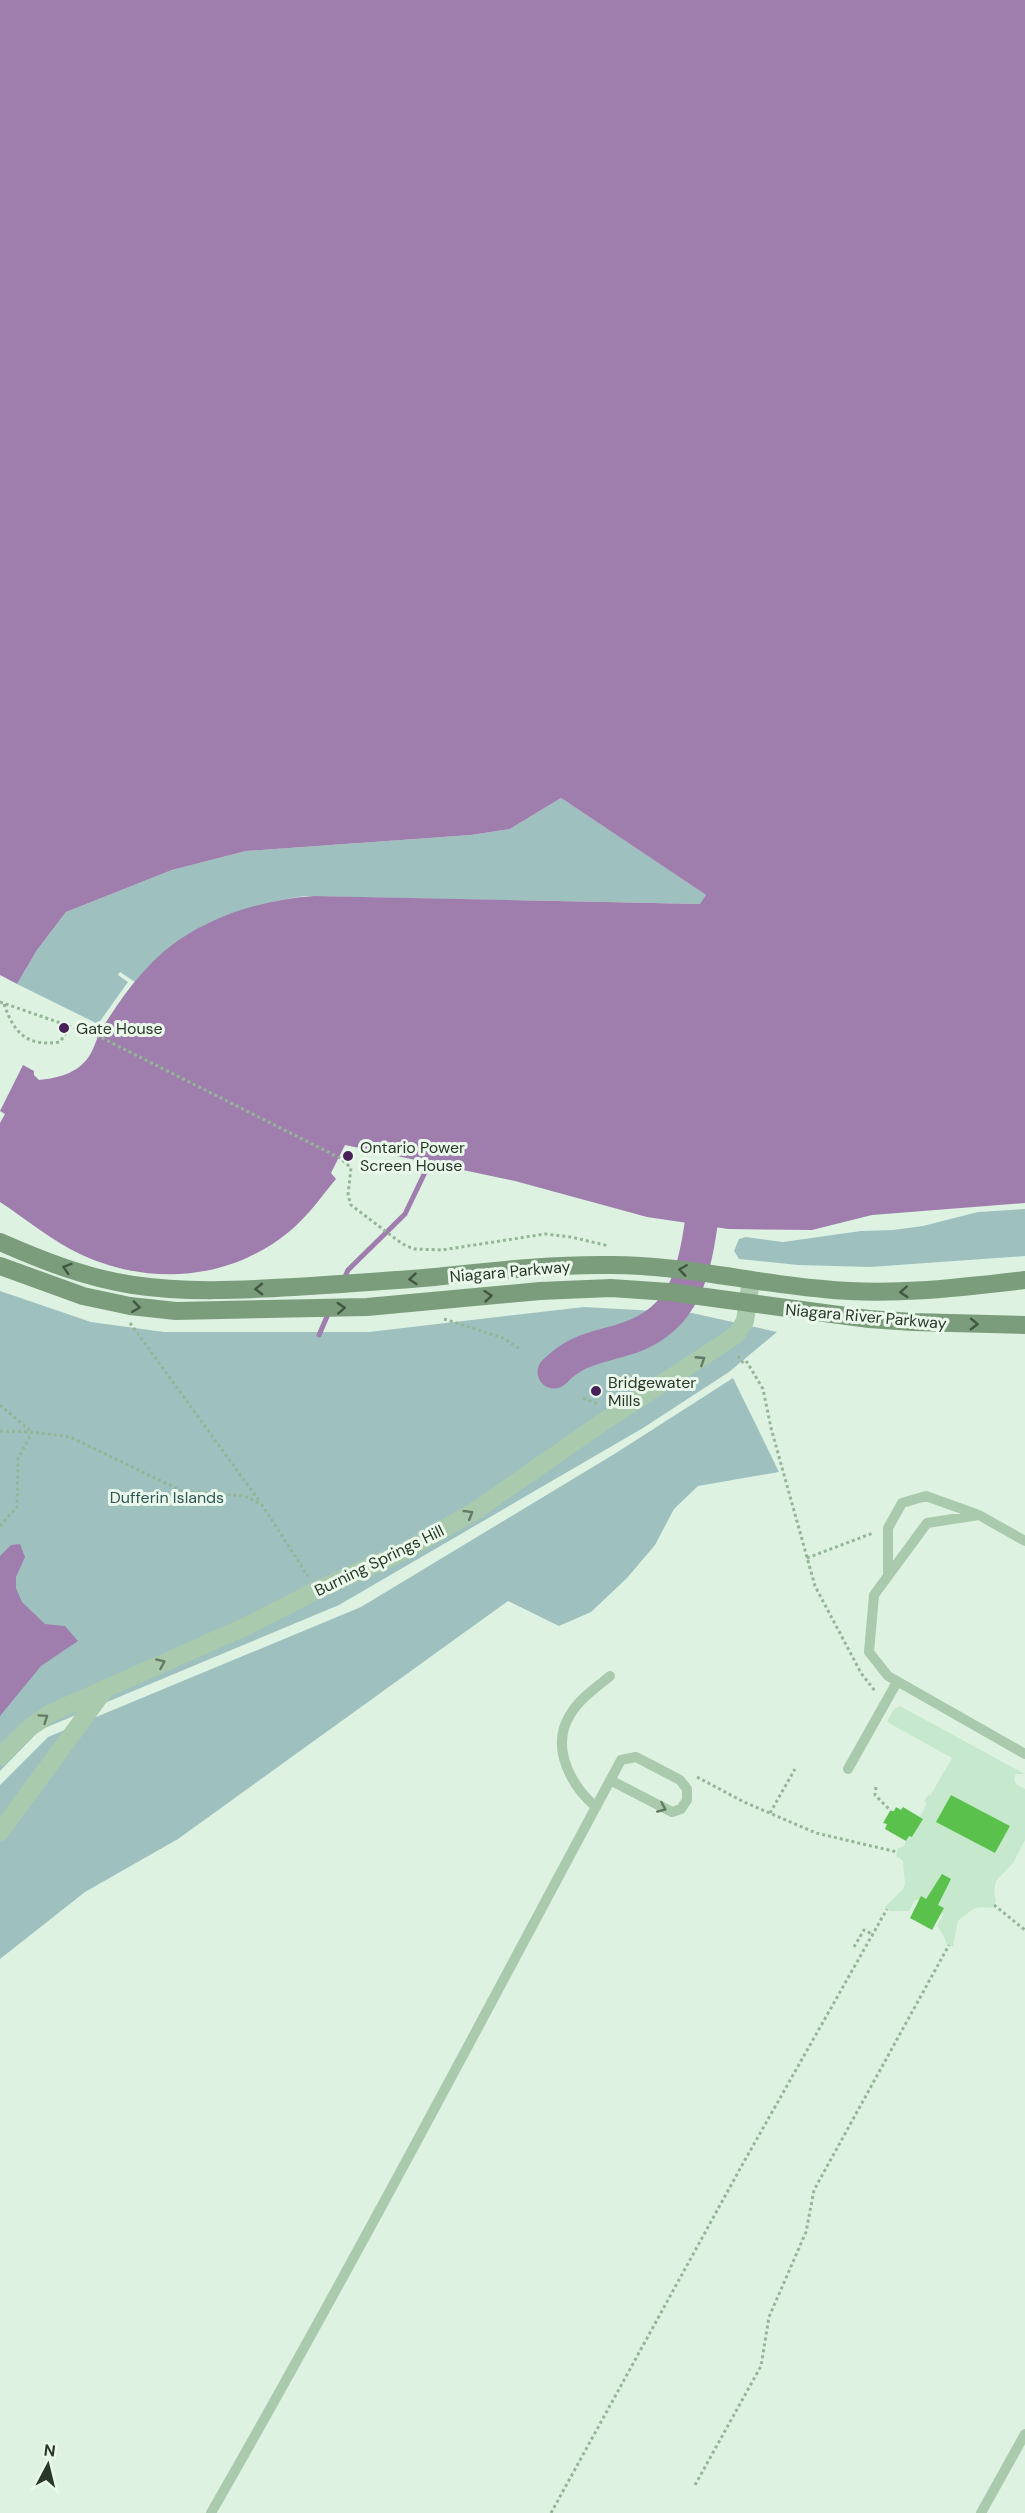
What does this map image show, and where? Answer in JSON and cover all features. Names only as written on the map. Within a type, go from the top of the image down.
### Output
[{"type":"main road","name":"Niagara Parkway","points":[[0,1242],[48,1262],[96,1277],[154,1288],[204,1290],[369,1283],[546,1267],[639,1265],[821,1289],[893,1293],[1025,1280]]},
{"type":"main road","name":"Niagara Parkway","points":[[0,1266],[60,1289],[130,1306],[200,1311],[367,1307],[573,1288],[635,1290],[708,1297]]},
{"type":"main road","name":"Niagara River Parkway","points":[[708,1297],[748,1304],[913,1323],[1025,1325]]},
{"type":"street","name":"Burning Springs Hill","points":[[0,1832],[107,1687],[249,1625],[317,1590],[405,1551],[475,1511],[600,1424],[725,1344],[741,1329],[748,1304],[751,1280]]},
{"type":"street","points":[[0,1757],[29,1728],[51,1713],[107,1687]]},
{"type":"lane","points":[[888,1575],[888,1528],[902,1503],[926,1496],[979,1515],[1025,1541]]},
{"type":"lane","points":[[979,1515],[927,1523],[874,1594],[869,1652],[888,1676],[897,1682],[1025,1754]]},
{"type":"lane","points":[[596,1807],[577,1788],[568,1773],[562,1740],[570,1715],[580,1702],[610,1676]]},
{"type":"lane","points":[[848,1769],[897,1682]]},
{"type":"lane","points":[[211,2513],[327,2310],[610,1780],[621,1760],[636,1756],[680,1780],[687,1789],[687,1800],[681,1809],[672,1812],[610,1780]]},
{"type":"lane","points":[[981,2513],[1025,2434]]},
{"type":"path","points":[[2,1003],[12,1025],[24,1036],[45,1044],[60,1042],[70,1027]]},
{"type":"path","points":[[2,1003],[98,1035],[340,1158],[351,1168],[349,1202],[369,1220],[406,1246],[416,1249],[442,1250],[544,1234],[571,1237],[616,1248]]},
{"type":"path","points":[[127,1320],[262,1505],[317,1590]]},
{"type":"path","points":[[460,1324],[503,1338],[520,1349]]},
{"type":"path","points":[[738,1356],[744,1364],[747,1362],[763,1389],[771,1428],[815,1586],[861,1673],[877,1693]]},
{"type":"path","points":[[0,1405],[32,1432]]},
{"type":"path","points":[[0,1431],[70,1437],[182,1491],[245,1496],[262,1505]]},
{"type":"path","points":[[0,1526],[17,1507],[18,1459],[32,1432]]},
{"type":"path","points":[[807,1558],[888,1528]]},
{"type":"path","points":[[770,1813],[795,1769]]},
{"type":"path","points":[[693,1775],[816,1833],[897,1852]]},
{"type":"path","points":[[876,1787],[875,1795],[891,1811]]},
{"type":"path","points":[[994,1905],[1025,1928]]},
{"type":"path","points":[[551,2513],[887,1909]]},
{"type":"path","points":[[854,1947],[864,1930],[872,1934]]},
{"type":"path","points":[[695,2485],[761,2366],[769,2317],[806,2232],[814,2190],[950,1945]]},
{"type":"green space","points":[[561,798],[706,895],[701,904],[305,896],[257,906],[212,923],[171,948],[135,982],[120,972],[118,975],[128,982],[98,1024],[17,984],[37,950],[66,912],[172,870],[246,851],[471,835],[510,829]]},
{"type":"green space","points":[[1025,1209],[1025,1256],[870,1267],[798,1265],[739,1259],[734,1251],[739,1239],[746,1237],[783,1242],[861,1231],[923,1226],[978,1212]]},
{"type":"green space","name":"Dufferin Islands","points":[[0,1291],[91,1322],[164,1332],[369,1332],[584,1307],[692,1313],[777,1332],[729,1372],[643,1428],[339,1605],[40,1730],[0,1771]]},
{"type":"green space","points":[[733,1378],[779,1472],[698,1486],[674,1509],[655,1545],[627,1578],[591,1612],[559,1626],[508,1601],[178,1839],[85,1892],[0,1959],[0,1785],[48,1737],[361,1607],[616,1453]]},
{"type":"shaded area","points":[[0,0],[1025,0],[1025,1203],[872,1215],[812,1230],[728,1229],[647,1217],[515,1181],[345,1145],[331,1173],[336,1179],[309,1213],[290,1231],[267,1247],[242,1260],[216,1269],[162,1274],[134,1271],[80,1254],[49,1236],[0,1202],[0,1123],[5,1114],[0,1111],[23,1065],[34,1071],[34,1075],[39,1080],[55,1078],[76,1069],[88,1058],[100,1032],[123,997],[148,967],[183,937],[224,916],[269,902],[314,896],[700,904],[706,895],[561,798],[510,829],[471,835],[246,851],[172,870],[66,912],[37,950],[17,984],[0,975]]},
{"type":"shaded area","points":[[20,1544],[25,1557],[16,1577],[16,1588],[22,1602],[45,1624],[65,1626],[78,1641],[41,1666],[0,1716],[0,1556],[11,1545]]},
{"type":"shaded area","points":[[900,1706],[1025,1774],[1016,1774],[1014,1779],[1016,1784],[1025,1789],[1025,1840],[1013,1863],[996,1881],[994,1905],[991,1908],[973,1909],[958,1921],[953,1947],[946,1943],[937,1926],[943,1915],[938,1905],[940,1902],[929,1896],[926,1899],[915,1900],[909,1911],[890,1911],[885,1907],[905,1884],[903,1861],[896,1856],[898,1848],[903,1847],[909,1836],[913,1837],[918,1826],[916,1824],[927,1803],[924,1801],[928,1795],[930,1796],[952,1758],[887,1722],[893,1710]],"holes":[[[951,1795],[1010,1826],[995,1853],[937,1822]]]},
{"type":"building","points":[[951,1795],[1010,1826],[995,1853],[936,1822]]},
{"type":"building","points":[[896,1807],[901,1810],[903,1807],[923,1819],[912,1837],[909,1836],[906,1841],[885,1829],[887,1824],[883,1823],[890,1811],[894,1811]]},
{"type":"building","points":[[942,1874],[951,1879],[938,1905],[944,1908],[932,1930],[910,1918],[921,1896],[926,1899]]},
{"type":"waterway","points":[[344,1279],[348,1270],[405,1214],[430,1162]]},
{"type":"waterway","points":[[554,1372],[569,1359],[584,1352],[640,1334],[670,1312],[688,1282],[701,1225]]},
{"type":"waterway","points":[[319,1335],[329,1312]]},
{"type":"place","name":"Gate House","points":[[64,1028]]},
{"type":"place","name":"Ontario Power Screen House","points":[[348,1156]]},
{"type":"place","name":"Bridgewater Mills","points":[[596,1391]]}]
